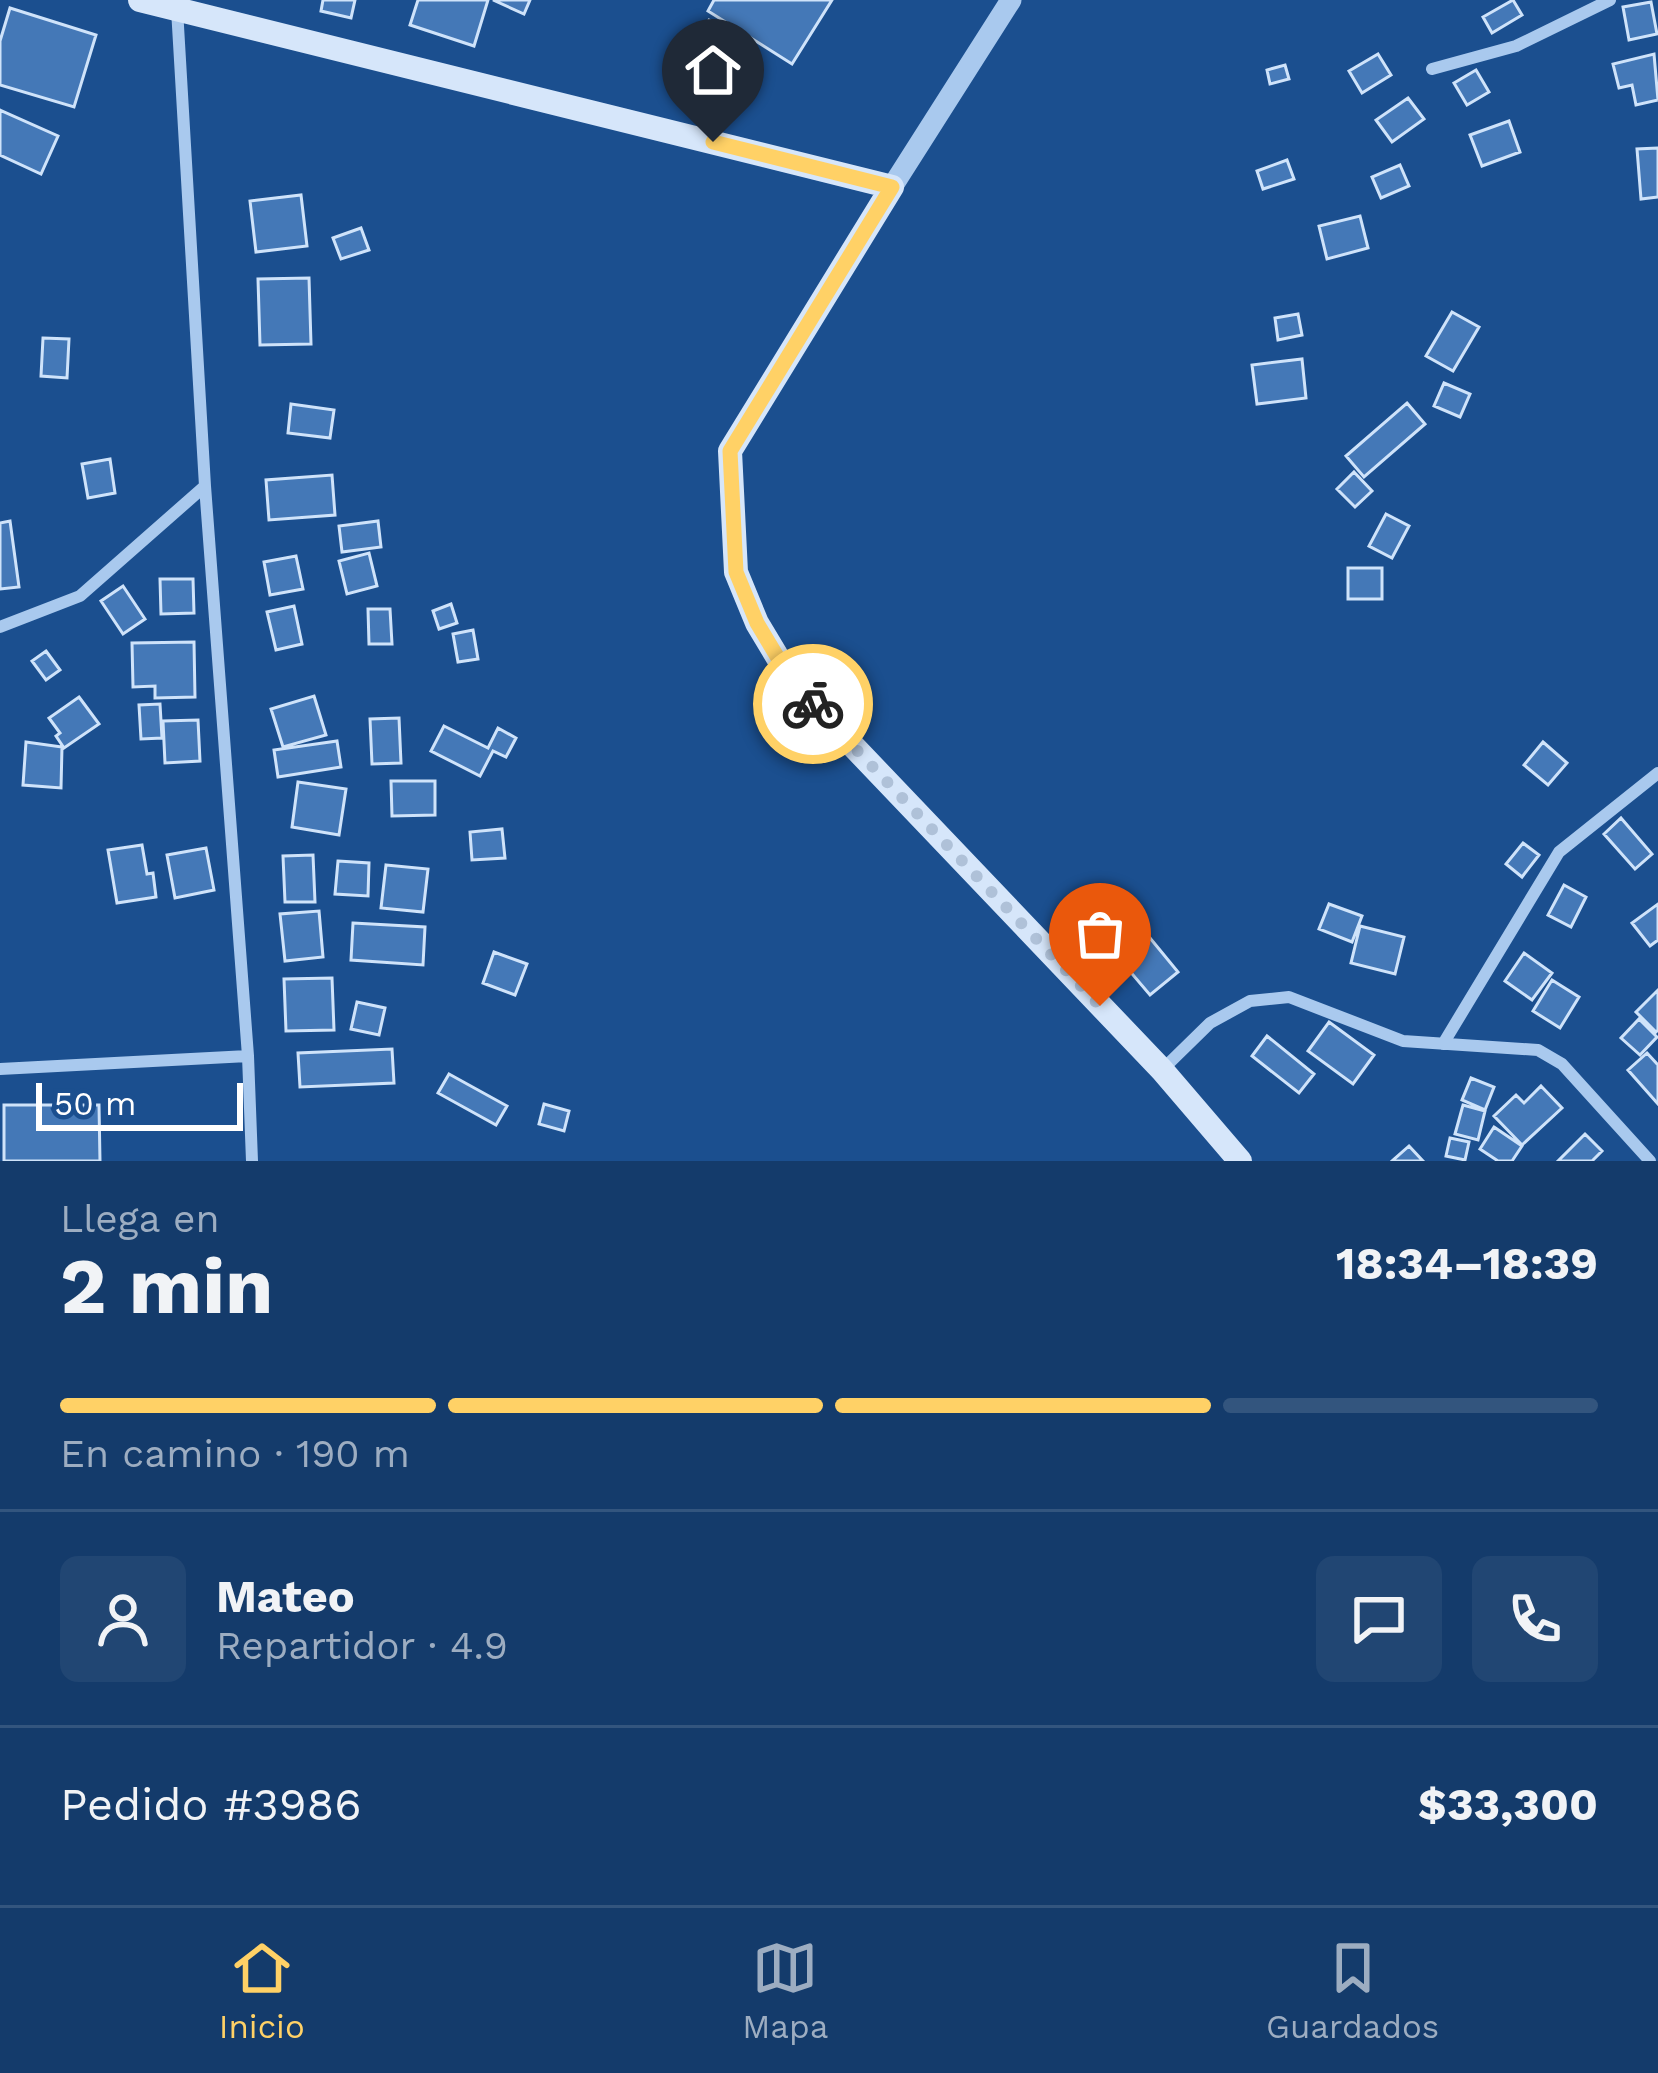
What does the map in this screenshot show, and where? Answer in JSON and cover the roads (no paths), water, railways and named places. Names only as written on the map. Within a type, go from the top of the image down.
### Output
[{"type":"main road","points":[[140,0],[892,187],[730,451],[736,572],[757,623],[793,683],[1162,1070],[1240,1161]]},
{"type":"street","points":[[892,187],[1012,0]]},
{"type":"street","points":[[1432,69],[1516,46],[1610,0]]},
{"type":"street","points":[[177,9],[252,1161]]},
{"type":"street","points":[[0,627],[80,596],[205,486]]},
{"type":"street","points":[[1443,1044],[1558,852],[1658,773]]},
{"type":"street","points":[[1162,1070],[1210,1023],[1250,1001],[1289,997],[1403,1041],[1538,1051],[1562,1064],[1650,1161]]},
{"type":"street","points":[[0,1069],[248,1056]]}]
